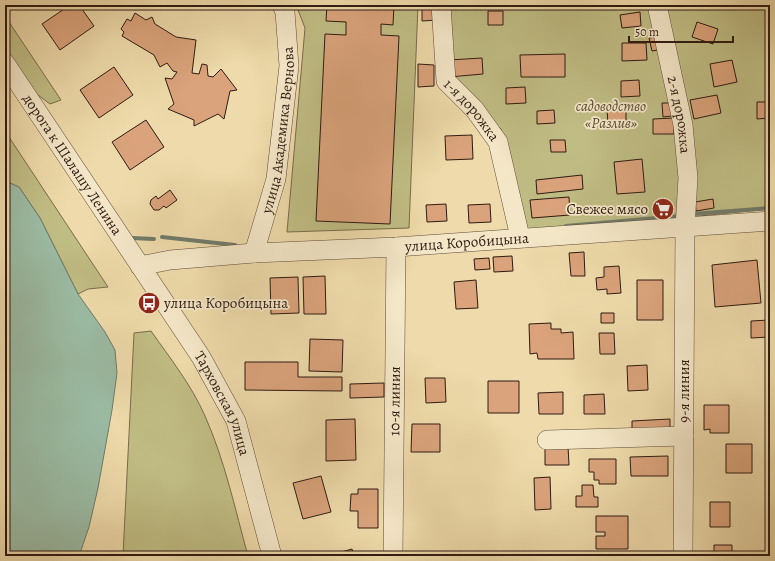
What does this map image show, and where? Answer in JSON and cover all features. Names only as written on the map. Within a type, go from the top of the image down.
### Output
[{"type":"street","name":"улица Академика Вернова","points":[[254,253],[276,179],[289,66],[285,12],[282,5]]},
{"type":"street","name":"1-я дорожка","points":[[441,5],[446,81],[475,110],[498,142],[520,238]]},
{"type":"street","name":"2-я дорожка","points":[[657,5],[683,125],[688,178],[684,226]]},
{"type":"street","name":"дорога к Шалашу Ленина","points":[[5,63],[140,266]]},
{"type":"street","name":"улица Коробицына","points":[[140,266],[170,260],[254,253],[396,246],[770,221]]},
{"type":"street","name":"9-я линия","points":[[683,556],[684,226]]},
{"type":"street","name":"10-я линия","points":[[393,556],[396,246]]},
{"type":"street","name":"Тарховская улица","points":[[140,266],[201,357],[236,421],[272,556]]},
{"type":"street","points":[[547,440],[684,436]]},
{"type":"green space","points":[[296,5],[418,5],[409,228],[287,232],[305,28]]},
{"type":"green space","name":"садоводство «Разлив»","points":[[446,5],[770,5],[770,209],[528,233],[501,129],[448,77]]},
{"type":"green space","points":[[5,16],[61,100],[50,104],[26,86],[5,52]]},
{"type":"green space","points":[[5,131],[108,287],[88,289],[78,294],[40,218],[19,187],[5,181]]},
{"type":"green space","points":[[151,331],[187,383],[205,416],[224,468],[248,556],[123,556],[134,333]]},
{"type":"shaded area","points":[[5,181],[19,187],[40,218],[78,294],[105,332],[115,350],[117,373],[112,410],[98,488],[89,527],[79,556],[5,556]]},
{"type":"building","points":[[70,5],[79,5],[94,26],[60,50],[42,24]]},
{"type":"building","points":[[327,5],[394,5],[393,25],[381,24],[381,35],[399,36],[390,224],[316,221],[325,34],[346,35],[346,22],[326,21]]},
{"type":"building","points":[[437,7],[437,20],[422,21],[422,8]]},
{"type":"building","points":[[488,11],[503,11],[503,25],[488,25]]},
{"type":"building","points":[[640,12],[641,26],[622,28],[620,15]]},
{"type":"building","points":[[135,13],[146,20],[152,17],[155,24],[176,37],[196,40],[192,73],[199,74],[202,64],[207,65],[208,76],[213,77],[221,69],[237,90],[230,91],[224,119],[218,114],[194,126],[194,120],[168,109],[174,104],[165,78],[172,79],[177,72],[173,71],[167,63],[160,67],[154,55],[122,36],[124,32],[121,29],[127,19],[131,21]]},
{"type":"building","points":[[697,22],[718,29],[713,44],[692,37]]},
{"type":"building","points":[[656,37],[658,50],[652,51],[649,38]]},
{"type":"building","points":[[622,43],[646,43],[647,60],[622,61]]},
{"type":"building","points":[[565,54],[565,77],[521,77],[520,55]]},
{"type":"building","points":[[482,58],[483,74],[449,77],[449,60]]},
{"type":"building","points":[[732,60],[737,82],[714,87],[710,64]]},
{"type":"building","points":[[418,64],[434,65],[434,86],[418,87]]},
{"type":"building","points":[[114,67],[133,95],[99,118],[80,90]]},
{"type":"building","points":[[639,80],[640,96],[621,97],[621,81]]},
{"type":"building","points":[[525,87],[526,103],[506,104],[506,88]]},
{"type":"building","points":[[717,95],[721,113],[694,119],[690,100]]},
{"type":"building","points":[[757,102],[770,102],[770,118],[757,119]]},
{"type":"building","points":[[662,103],[672,103],[672,116],[663,117]]},
{"type":"building","points":[[626,108],[626,123],[608,125],[607,109]]},
{"type":"building","points":[[554,110],[555,123],[537,124],[537,111]]},
{"type":"building","points":[[674,118],[674,134],[653,134],[653,119]]},
{"type":"building","points":[[146,120],[164,147],[130,170],[112,142]]},
{"type":"building","points":[[472,135],[473,159],[446,160],[445,136]]},
{"type":"building","points":[[550,140],[565,140],[566,152],[551,152]]},
{"type":"building","points":[[642,159],[645,192],[617,194],[614,162]]},
{"type":"building","points":[[582,175],[583,189],[537,194],[536,180]]},
{"type":"building","points":[[170,190],[177,200],[166,208],[164,206],[159,210],[154,210],[150,204],[151,200],[156,196],[158,199]]},
{"type":"building","points":[[569,197],[570,215],[532,218],[530,200]]},
{"type":"building","points":[[713,199],[714,208],[696,211],[695,202]]},
{"type":"building","points":[[669,202],[670,215],[656,216],[655,203]]},
{"type":"building","points":[[446,204],[447,221],[427,222],[426,205]]},
{"type":"building","points":[[490,204],[491,222],[469,223],[468,205]]},
{"type":"building","points":[[584,252],[585,276],[571,276],[569,253]]},
{"type":"building","points":[[512,256],[513,271],[494,272],[493,257]]},
{"type":"building","points":[[489,258],[490,269],[475,270],[474,259]]},
{"type":"building","points":[[757,260],[761,303],[715,307],[712,265]]},
{"type":"building","points":[[619,266],[621,293],[607,294],[607,289],[597,290],[596,278],[604,277],[604,267]]},
{"type":"building","points":[[325,276],[326,314],[304,314],[303,277]]},
{"type":"building","points":[[298,277],[299,313],[271,314],[270,278]]},
{"type":"building","points":[[476,280],[478,308],[456,309],[454,282]]},
{"type":"building","points":[[637,280],[663,280],[663,320],[637,320]]},
{"type":"building","points":[[601,313],[614,313],[614,323],[601,323]]},
{"type":"building","points":[[770,320],[770,337],[751,338],[751,321]]},
{"type":"building","points":[[551,323],[551,329],[561,329],[561,333],[573,332],[574,359],[538,359],[537,353],[530,354],[529,324]]},
{"type":"building","points":[[599,333],[614,333],[615,354],[600,354]]},
{"type":"building","points":[[310,339],[343,340],[342,372],[309,371]]},
{"type":"building","points":[[245,362],[298,362],[298,377],[342,377],[342,391],[245,390]]},
{"type":"building","points":[[647,365],[648,390],[628,391],[627,366]]},
{"type":"building","points":[[425,378],[445,378],[446,402],[426,403]]},
{"type":"building","points":[[488,381],[519,381],[519,413],[488,413]]},
{"type":"building","points":[[384,383],[384,397],[350,398],[350,384]]},
{"type":"building","points":[[563,392],[563,414],[539,414],[538,393]]},
{"type":"building","points":[[604,394],[605,414],[584,414],[584,395]]},
{"type":"building","points":[[704,405],[729,405],[729,433],[710,433],[710,429],[704,430]]},
{"type":"building","points":[[355,419],[356,460],[326,461],[326,420]]},
{"type":"building","points":[[670,419],[670,429],[632,431],[632,421]]},
{"type":"building","points":[[412,424],[440,424],[440,452],[411,452]]},
{"type":"building","points":[[726,444],[752,444],[752,473],[726,473]]},
{"type":"building","points":[[568,446],[569,465],[545,465],[545,447]]},
{"type":"building","points":[[668,456],[668,476],[631,476],[630,457]]},
{"type":"building","points":[[589,459],[616,459],[616,484],[599,484],[599,480],[594,480],[594,472],[589,472]]},
{"type":"building","points":[[321,476],[331,512],[303,519],[293,483]]},
{"type":"building","points":[[550,477],[551,509],[535,510],[534,478]]},
{"type":"building","points":[[582,485],[593,485],[594,497],[598,497],[598,507],[576,507],[576,496],[582,496]]},
{"type":"building","points":[[358,489],[378,489],[378,528],[358,528],[358,511],[350,511],[351,494],[358,494]]},
{"type":"building","points":[[710,502],[730,502],[730,527],[710,527]]},
{"type":"building","points":[[596,516],[628,516],[628,549],[596,549],[596,536],[605,536],[605,532],[596,532]]},
{"type":"building","points":[[714,545],[732,545],[732,556],[714,556]]},
{"type":"building","points":[[352,549],[354,556],[327,556]]},
{"type":"waterway","points":[[692,214],[770,208]]},
{"type":"waterway","points":[[566,226],[679,216]]},
{"type":"waterway","points":[[162,237],[235,245]]},
{"type":"waterway","points":[[132,238],[154,239]]},
{"type":"place","name":"Свежее мясо","points":[[663,209]]},
{"type":"place","name":"улица Коробицына","points":[[149,303]]}]
